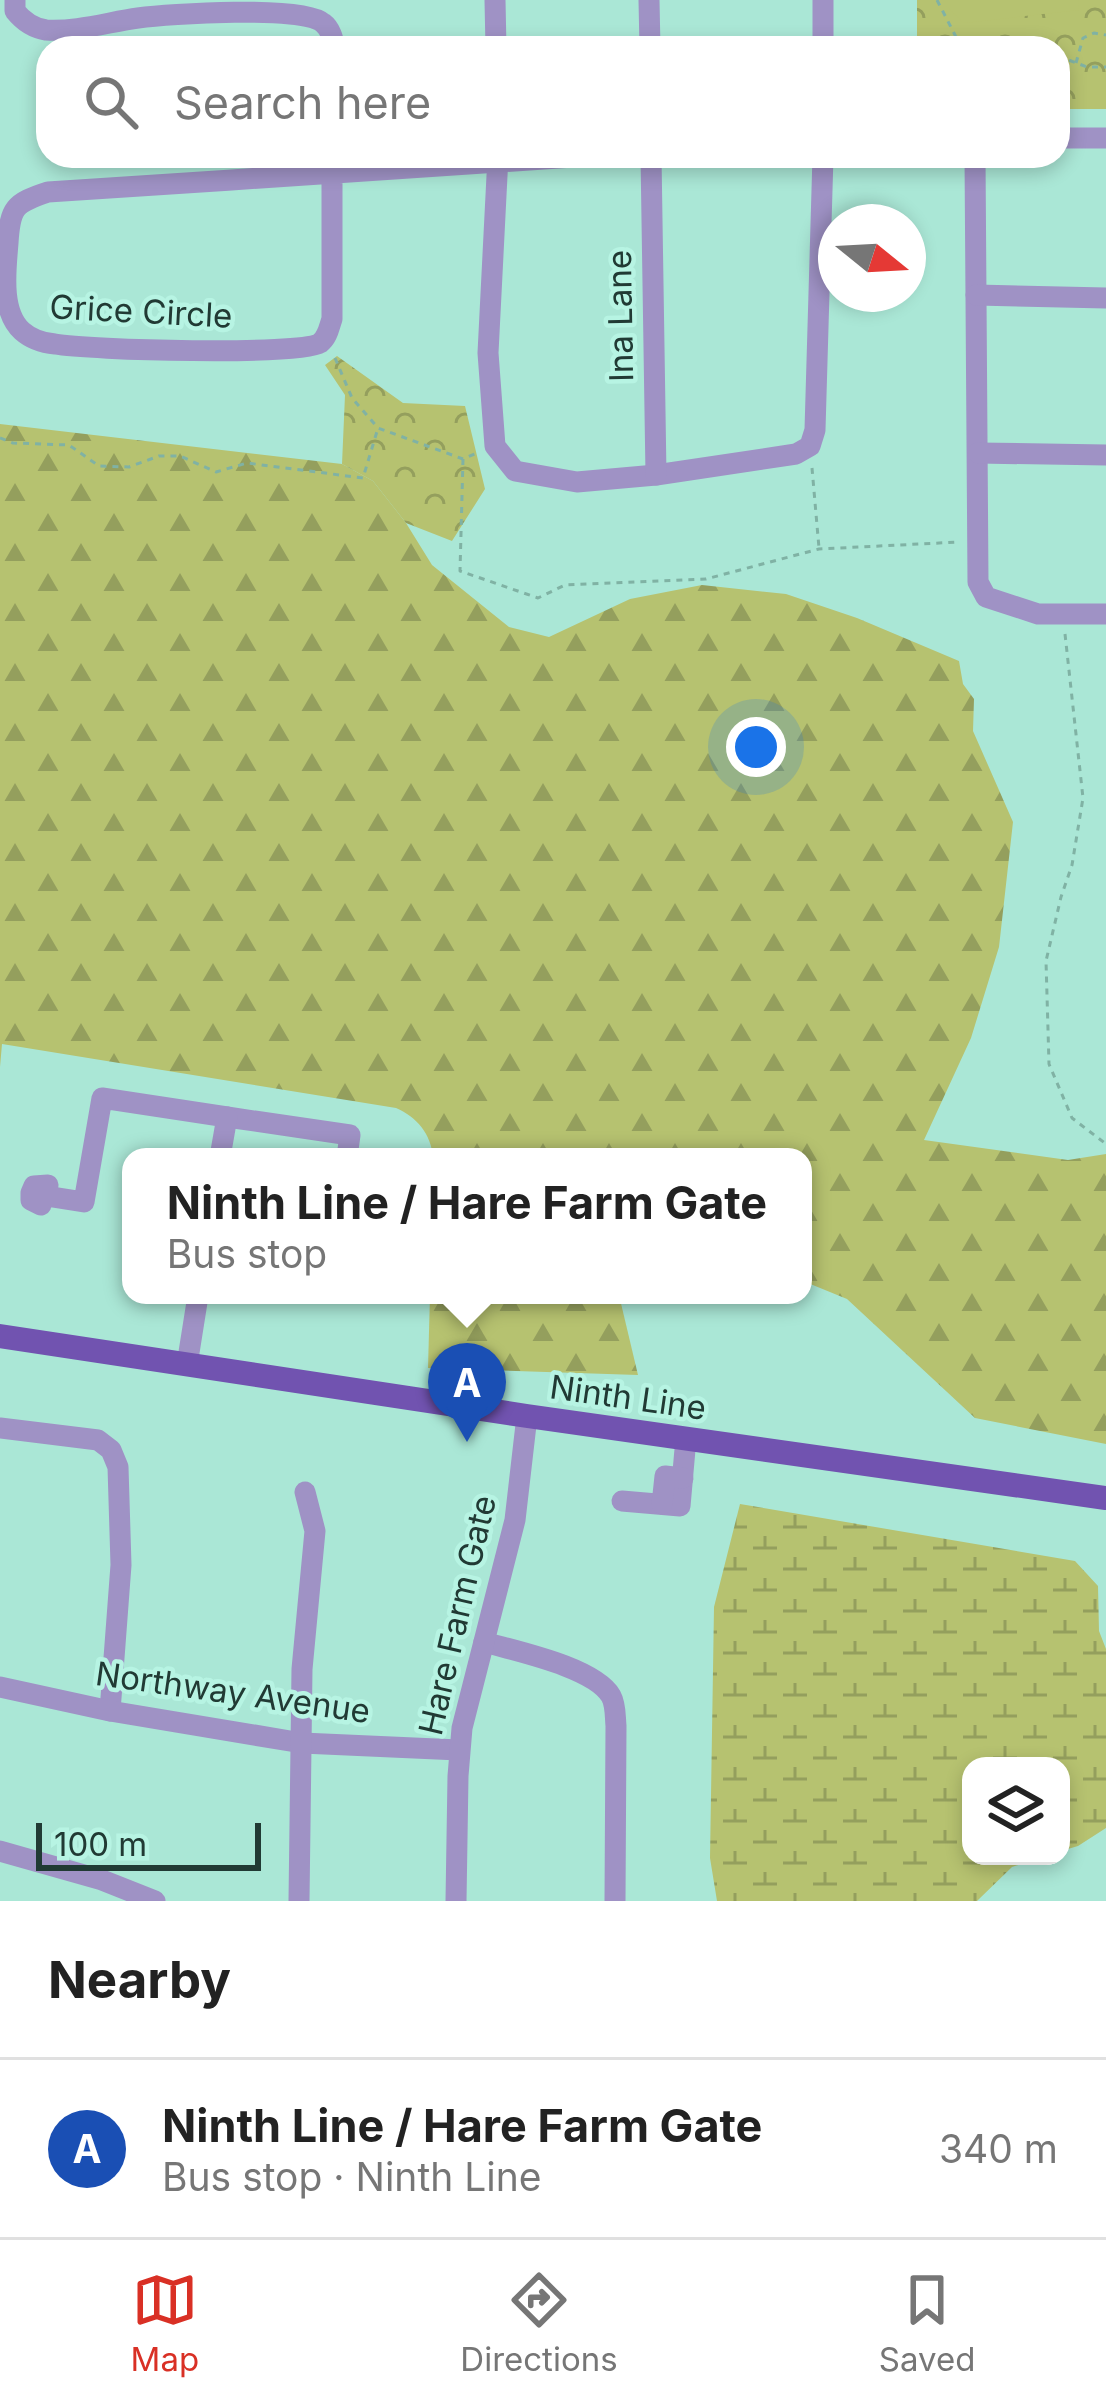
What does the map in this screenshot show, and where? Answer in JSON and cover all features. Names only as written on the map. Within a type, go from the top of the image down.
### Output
[{"type":"main road","name":"Ninth Line","points":[[0,1336],[1106,1498]]},
{"type":"street","points":[[15,0],[15,11],[24,22],[43,30],[144,17],[271,13],[323,22],[332,36]]},
{"type":"street","points":[[495,0],[496,36]]},
{"type":"street","points":[[650,0],[650,36]]},
{"type":"street","points":[[823,0],[824,36]]},
{"type":"street","points":[[1070,138],[1106,138]]},
{"type":"street","name":"Grice Circle","points":[[291,168],[48,192],[24,200],[13,209],[9,221],[6,281],[12,317],[34,339],[56,345],[293,350],[318,345],[326,336]]},
{"type":"street","points":[[326,336],[332,319],[332,168]]},
{"type":"street","points":[[498,168],[488,352],[495,446],[515,471],[578,482],[796,454],[809,446],[814,430],[824,168]]},
{"type":"street","name":"Ina Lane","points":[[651,168],[656,475]]},
{"type":"street","points":[[975,168],[978,582],[986,598],[1038,614],[1106,614]]},
{"type":"street","points":[[976,295],[1106,298]]},
{"type":"street","points":[[978,453],[1106,455]]},
{"type":"street","points":[[44,1201],[85,1202],[101,1098],[350,1135],[348,1148]]},
{"type":"street","points":[[222,1148],[227,1117]]},
{"type":"street","points":[[187,1365],[197,1304]]},
{"type":"street","name":"Hare Farm Gate","points":[[456,1901],[459,1750],[515,1520],[527,1416]]},
{"type":"street","points":[[0,1429],[98,1440],[111,1450],[118,1467],[121,1564],[110,1711]]},
{"type":"street","points":[[622,1502],[680,1505],[686,1438]]},
{"type":"street","points":[[299,1901],[302,1669],[315,1531],[305,1492]]},
{"type":"street","points":[[484,1642],[579,1673],[611,1698],[616,1726],[615,1901]]},
{"type":"street","name":"Northway Avenue","points":[[0,1687],[110,1711],[302,1742],[459,1750]]},
{"type":"street","points":[[0,1851],[102,1880],[155,1901]]},
{"type":"path","points":[[937,0],[955,36]]},
{"type":"path","points":[[1076,63],[1083,38],[1106,34]]},
{"type":"path","points":[[1070,61],[1106,67]]},
{"type":"path","points":[[326,336],[352,398],[378,428],[463,459],[495,446]]},
{"type":"path","points":[[0,438],[69,446],[99,466],[129,467],[159,456],[180,456],[216,472],[248,463],[363,478],[378,428]]},
{"type":"path","points":[[809,446],[819,549]]},
{"type":"path","points":[[463,459],[460,571],[538,598],[565,585],[706,580],[819,549],[976,541]]},
{"type":"path","points":[[1063,614],[1083,798],[1072,865],[1046,961],[1049,1064],[1072,1118],[1106,1144]]},
{"type":"green space","points":[[917,0],[1106,0],[1106,109],[1070,109],[1070,36],[917,36]]},
{"type":"green space","points":[[946,0],[1078,0],[1079,10],[964,23],[946,6]]},
{"type":"green space","points":[[337,356],[403,403],[465,406],[485,489],[452,541],[406,523],[373,481],[342,464],[345,395],[325,365]]},
{"type":"green space","points":[[0,424],[342,464],[373,481],[432,565],[509,627],[549,637],[630,599],[702,585],[786,594],[857,618],[959,661],[963,684],[974,699],[973,731],[1013,822],[999,947],[971,1038],[924,1140],[1068,1160],[1106,1154],[1106,1444],[975,1418],[847,1299],[812,1285],[812,1148],[431,1148],[422,1127],[396,1108],[2,1044],[0,1067]]},
{"type":"green space","points":[[430,1304],[621,1304],[638,1375],[428,1368]]},
{"type":"green space","points":[[740,1504],[1075,1561],[1098,1586],[1099,1631],[1106,1649],[1106,1828],[1070,1848],[1070,1757],[962,1757],[962,1865],[1018,1865],[977,1901],[717,1901],[710,1858],[714,1607]]},
{"type":"place","name":"Ninth Line / Hare Farm Gate","points":[[467,1442]]}]
